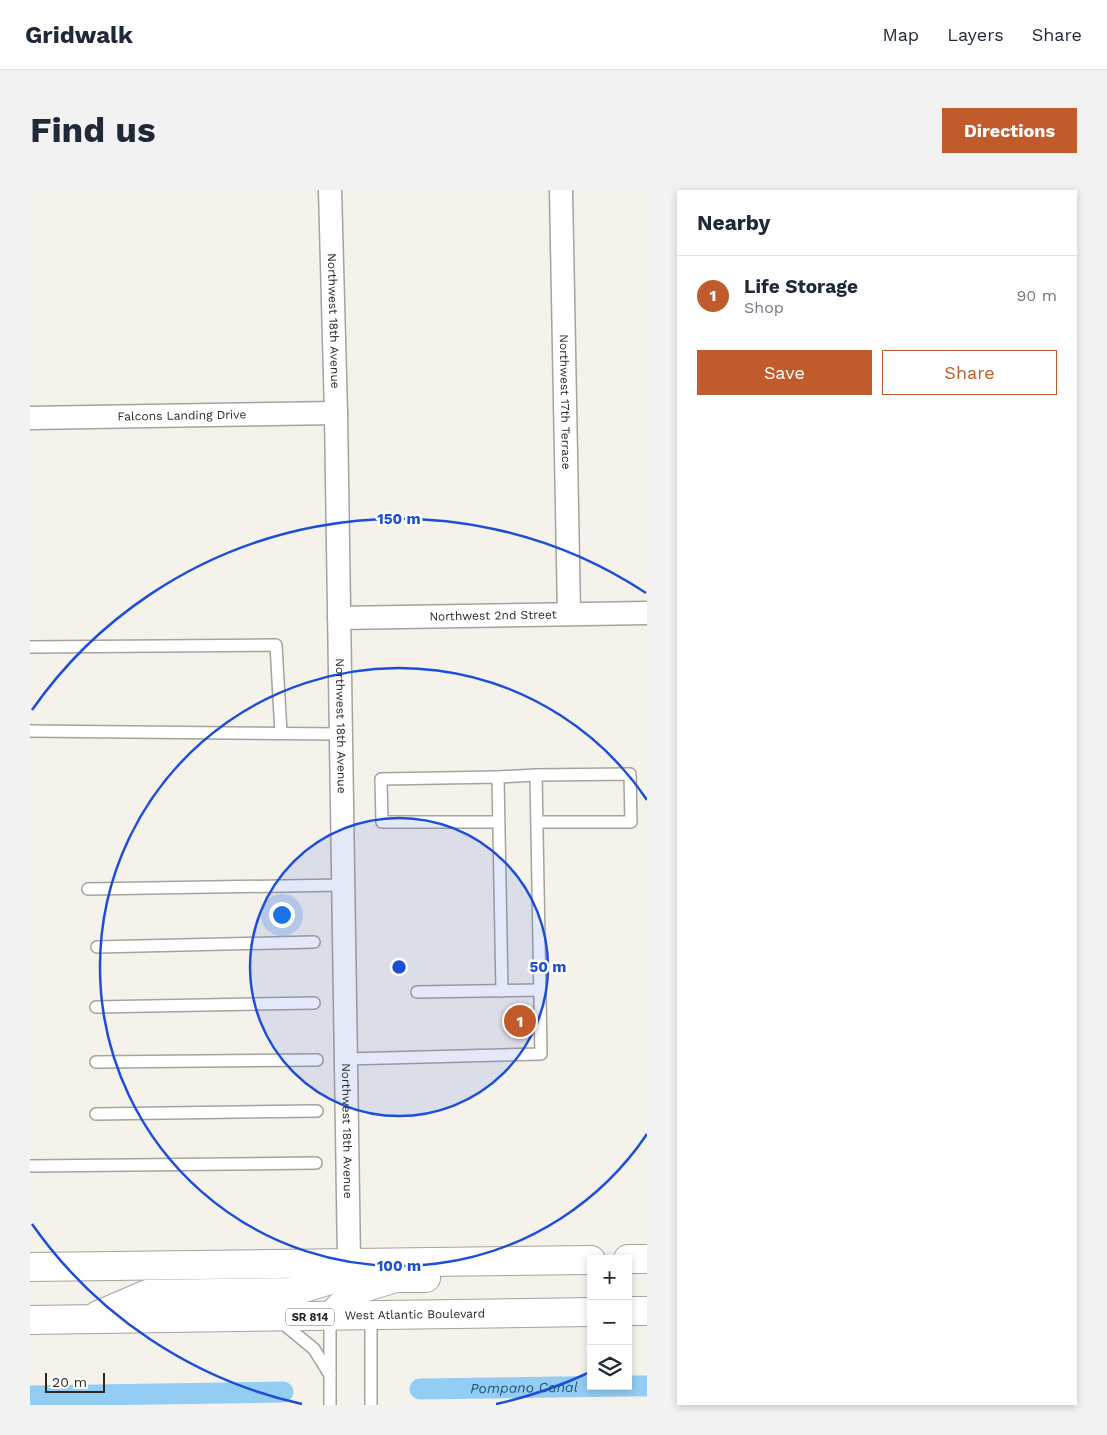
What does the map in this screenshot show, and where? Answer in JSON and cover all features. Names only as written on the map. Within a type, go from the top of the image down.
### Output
[{"type":"main road","points":[[632,1259],[647,1259]]},
{"type":"main road","points":[[30,1267],[586,1260]]},
{"type":"main road","points":[[330,1317],[356,1290],[396,1278],[550,1277],[586,1260]]},
{"type":"main road","points":[[85,1320],[147,1294],[291,1292],[327,1282],[349,1262]]},
{"type":"main road","points":[[632,1312],[647,1311]]},
{"type":"main road","name":"West Atlantic Boulevard","points":[[30,1320],[277,1318],[587,1312]]},
{"type":"street","name":"Northwest 18th Avenue","points":[[330,190],[336,413],[349,1262]]},
{"type":"street","name":"Northwest 17th Terrace","points":[[561,190],[569,614]]},
{"type":"street","name":"Falcons Landing Drive","points":[[30,418],[336,413]]},
{"type":"street","name":"Northwest 2nd Street","points":[[339,618],[647,613]]},
{"type":"lane","points":[[30,647],[276,645],[281,733]]},
{"type":"lane","points":[[30,731],[341,734]]},
{"type":"lane","points":[[498,822],[382,822],[381,779],[630,774],[631,822],[537,822]]},
{"type":"lane","points":[[346,1059],[541,1054],[536,775]]},
{"type":"lane","points":[[498,777],[502,991]]},
{"type":"lane","points":[[88,889],[343,885]]},
{"type":"lane","points":[[97,947],[314,942]]},
{"type":"lane","points":[[418,992],[540,990]]},
{"type":"lane","points":[[96,1007],[314,1003]]},
{"type":"lane","points":[[96,1062],[316,1060]]},
{"type":"lane","points":[[96,1114],[316,1111]]},
{"type":"lane","points":[[30,1166],[316,1163]]},
{"type":"lane","points":[[371,1316],[371,1405]]},
{"type":"lane","points":[[330,1317],[330,1405]]},
{"type":"lane","points":[[277,1318],[314,1349],[330,1375]]},
{"type":"waterway","name":"Pompano Canal","points":[[632,1386],[647,1386]]},
{"type":"waterway","name":"Pompano Canal","points":[[420,1389],[587,1387]]},
{"type":"waterway","name":"Pompano Canal","points":[[30,1396],[283,1392]]},
{"type":"place","name":"Life Storage","points":[[520,1021]]}]
